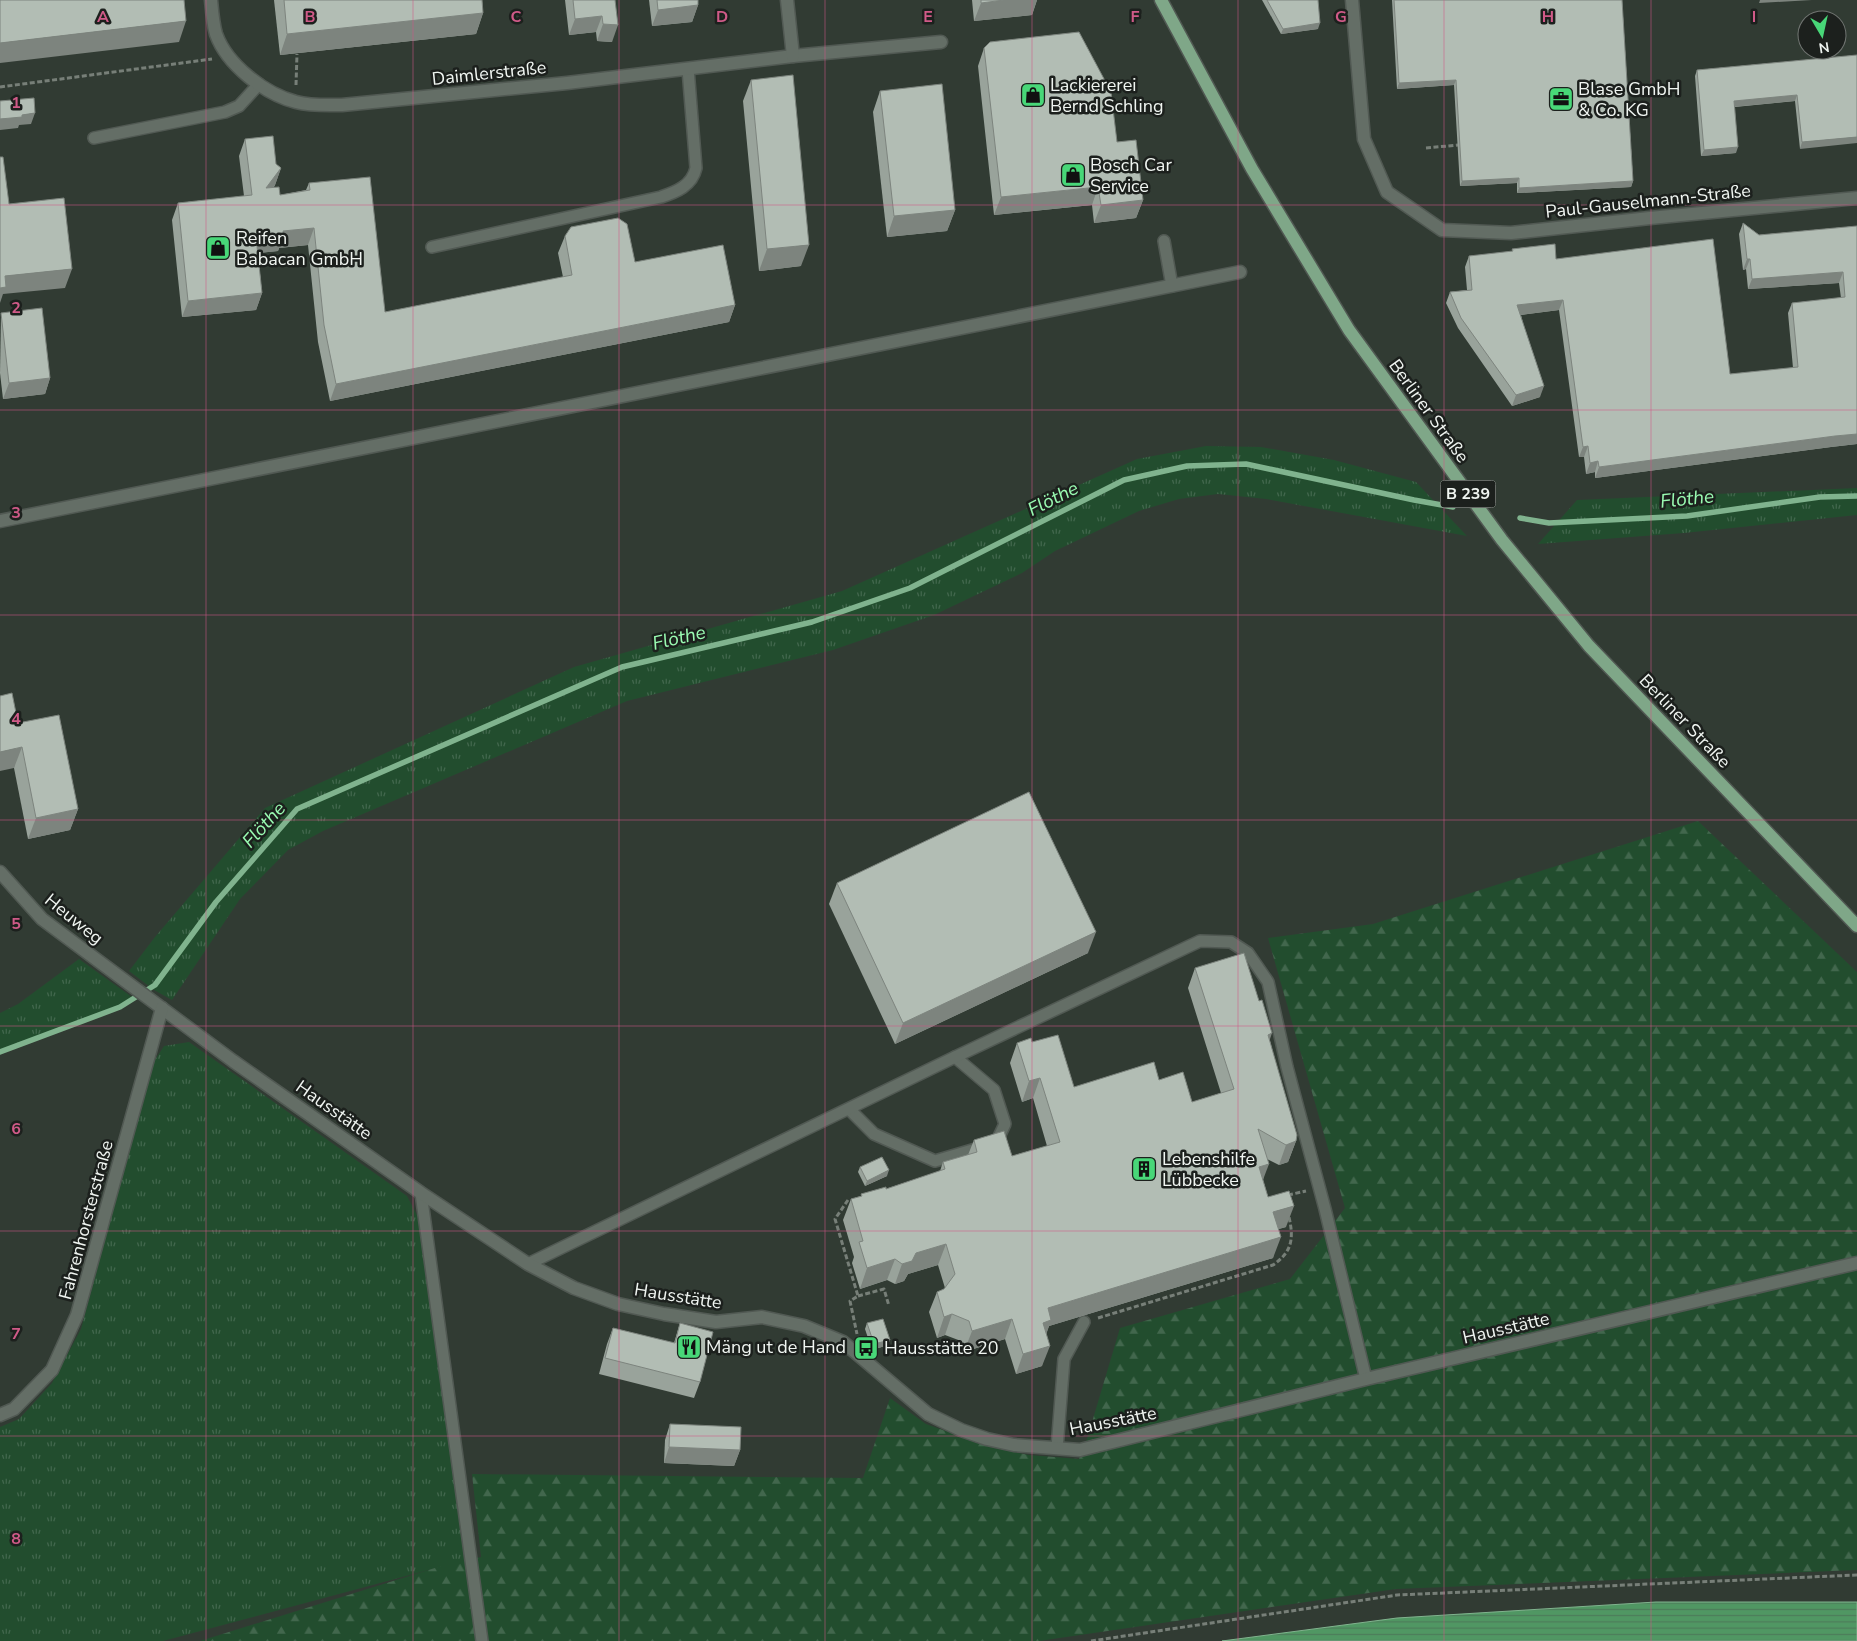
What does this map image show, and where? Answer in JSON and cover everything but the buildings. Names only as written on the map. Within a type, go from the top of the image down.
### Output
[{"type":"main road","name":"Berliner Straße","points":[[1161,0],[1252,169],[1349,330],[1502,540],[1588,646],[1857,926]]},
{"type":"street","name":"Daimlerstraße","points":[[211,0],[216,33],[230,56],[246,75],[278,96],[307,104],[342,105],[688,69],[793,56],[941,42]]},
{"type":"street","points":[[787,0],[793,56]]},
{"type":"street","name":"Paul-Gauselmann-Straße","points":[[1352,0],[1364,139],[1388,192],[1442,230],[1511,233],[1857,198]]},
{"type":"street","points":[[0,521],[1240,272]]},
{"type":"street","name":"Heuweg","points":[[0,872],[42,919],[132,986]]},
{"type":"street","name":"Hausstätte","points":[[132,986],[233,1061],[421,1193],[528,1264],[574,1288],[618,1304],[664,1314],[716,1322],[762,1317],[804,1326],[843,1342],[928,1414],[961,1430],[1014,1446],[1080,1450],[1366,1379],[1857,1263]]},
{"type":"street","name":"Fahrenhorsterstraße","points":[[0,1415],[14,1409],[52,1370],[78,1315],[162,1008]]},
{"type":"lane","points":[[432,247],[660,197],[685,186],[695,175],[696,168],[688,69]]},
{"type":"lane","points":[[94,138],[225,112],[239,106],[259,84]]},
{"type":"lane","points":[[1164,241],[1172,286]]},
{"type":"lane","points":[[528,1264],[955,1057],[1200,941],[1231,942],[1248,953],[1268,982],[1287,1068],[1366,1379]]},
{"type":"lane","points":[[849,1109],[874,1134],[935,1161],[996,1143],[1005,1124],[994,1090],[955,1057]]},
{"type":"lane","points":[[421,1193],[482,1641]]},
{"type":"lane","points":[[1058,1448],[1064,1359],[1084,1322]]},
{"type":"path","points":[[296,102],[297,54]]},
{"type":"path","points":[[0,87],[230,56]]},
{"type":"path","points":[[1426,148],[1458,145]]},
{"type":"path","points":[[1283,1196],[1319,1188]]},
{"type":"path","points":[[848,1200],[835,1219],[858,1296]]},
{"type":"path","points":[[1084,1322],[1273,1265],[1283,1258],[1289,1249],[1293,1237],[1287,1211]]},
{"type":"path","points":[[862,1357],[850,1301],[858,1296],[884,1289],[889,1306]]},
{"type":"path","points":[[1091,1641],[1397,1595],[1857,1574]]},
{"type":"green space","points":[[1206,446],[1261,447],[1334,460],[1416,482],[1467,536],[1266,499],[1218,494],[1179,499],[1139,511],[1055,551],[1022,573],[934,615],[833,650],[627,701],[323,831],[288,850],[240,899],[172,1000],[154,990],[129,971],[155,937],[265,808],[574,667],[842,591],[1137,459]]},
{"type":"green space","points":[[1857,488],[1857,515],[1684,533],[1538,544],[1577,500]]},
{"type":"green space","points":[[1698,821],[1857,972],[1857,1570],[1396,1589],[1039,1641],[200,1641],[451,1563],[481,1557],[472,1474],[863,1478],[890,1398],[926,1424],[993,1448],[1029,1455],[1079,1459],[1087,1439],[1120,1328],[1290,1279],[1345,1208],[1268,938],[1373,924]]},
{"type":"green space","points":[[79,959],[132,997],[119,1005],[0,1050],[0,1013],[18,1004]]},
{"type":"green space","points":[[189,1042],[407,1196],[419,1219],[466,1560],[163,1641],[0,1641],[0,1427],[19,1419],[52,1383],[81,1329],[153,1063],[164,1046]]},
{"type":"shaded area","points":[[1656,1602],[1857,1602],[1857,1641],[1222,1641],[1397,1618]]},
{"type":"waterway","name":"Flöthe","points":[[0,1052],[120,1007],[155,985],[216,902],[297,809],[622,667],[812,622],[910,588],[1124,480],[1187,466],[1246,464],[1453,507]]},
{"type":"waterway","name":"Flöthe","points":[[1520,518],[1549,523],[1687,516],[1820,497],[1857,496]]},
{"type":"place","name":"Lackiererei Bernd Schling","points":[[1033,95]]},
{"type":"place","name":"Blase GmbH & Co. KG","points":[[1561,99]]},
{"type":"place","name":"Bosch Car Service","points":[[1073,175]]},
{"type":"place","name":"Reifen Babacan GmbH","points":[[218,248]]},
{"type":"place","name":"Lebenshilfe Lübbecke","points":[[1144,1169]]},
{"type":"place","name":"Mäng ut de Hand","points":[[689,1347]]},
{"type":"place","name":"Hausstätte 20","points":[[866,1348]]}]
